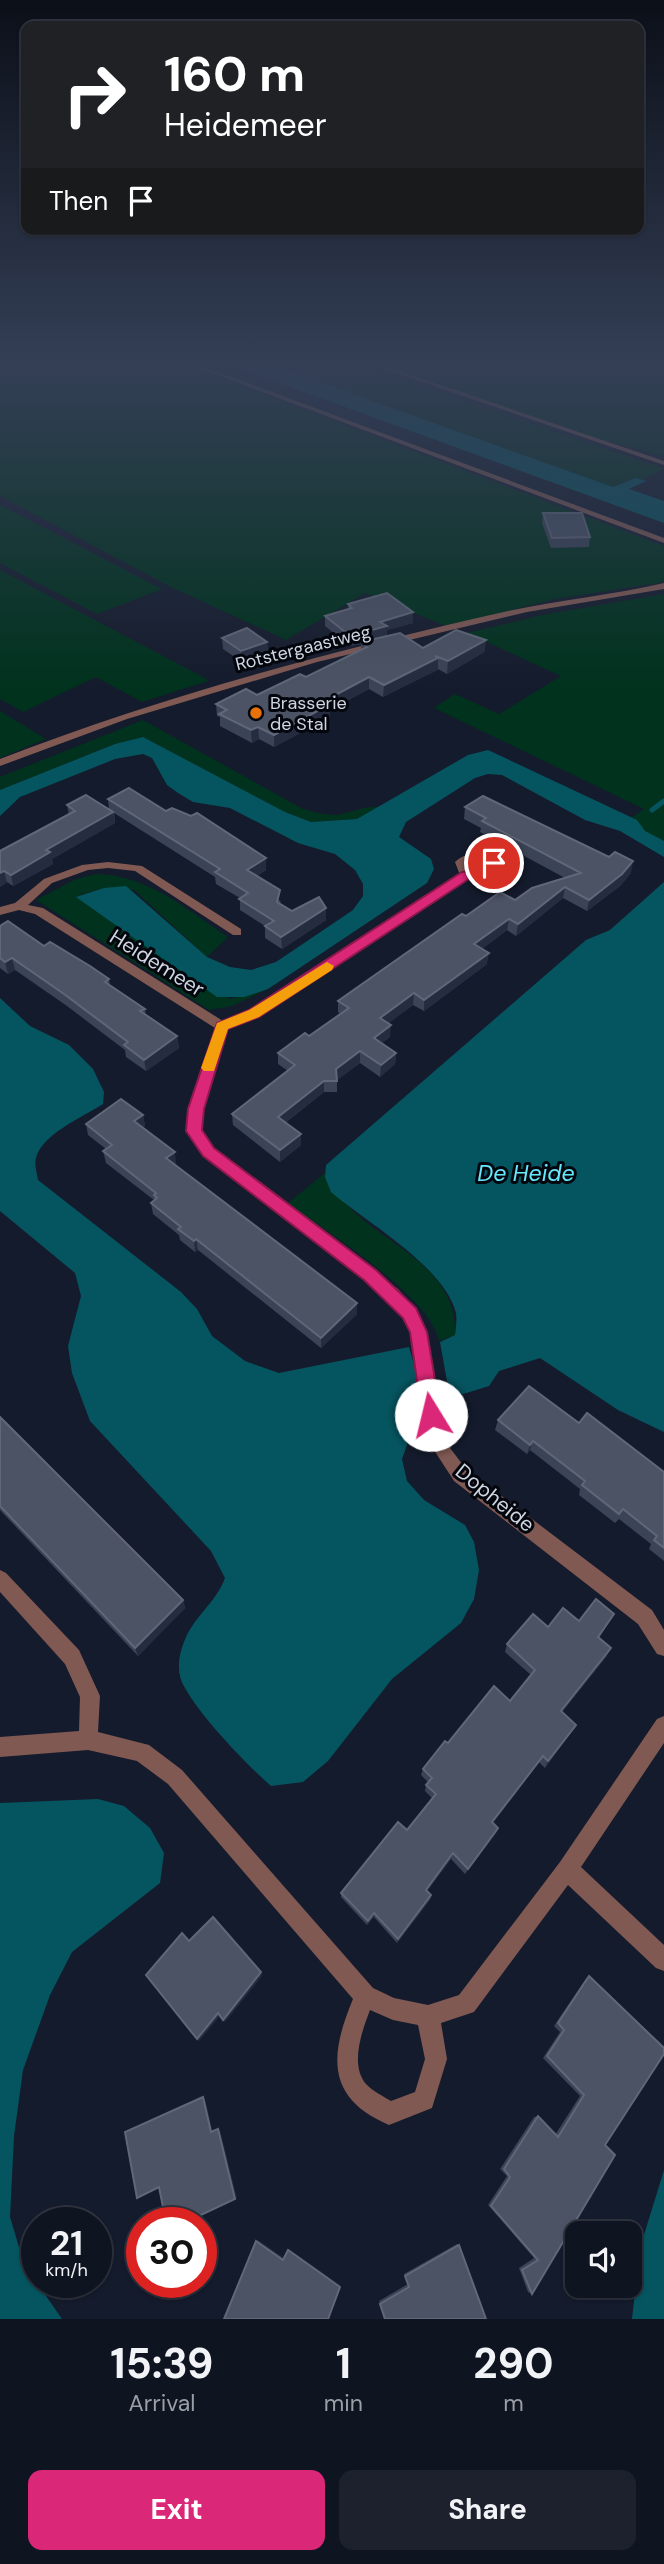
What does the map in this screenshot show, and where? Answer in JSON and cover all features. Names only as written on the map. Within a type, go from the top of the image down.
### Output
[{"type":"street","points":[[480,472],[664,541]]},
{"type":"street","name":"Rotstergaastweg","points":[[0,763],[60,738],[162,703],[267,672],[508,614],[664,586]]},
{"type":"street","points":[[0,911],[19,906],[48,881],[86,867],[138,867],[237,932]]},
{"type":"street","points":[[222,1026],[254,1014],[467,875]]},
{"type":"street","name":"Heidemeer","points":[[19,906],[39,911],[222,1026]]},
{"type":"street","name":"Dopheide","points":[[222,1026],[196,1109],[194,1131],[208,1152],[393,1294],[410,1313],[418,1332],[431,1415],[440,1447],[460,1475],[645,1617],[664,1647]]},
{"type":"street","points":[[0,1579],[72,1657],[90,1696],[88,1740]]},
{"type":"street","points":[[0,1747],[88,1740],[142,1752],[175,1777],[365,1996],[393,2008],[428,2016],[466,2004],[567,1869],[664,1726]]},
{"type":"street","points":[[567,1869],[664,1960]]},
{"type":"street","points":[[365,1996],[352,2026],[347,2060],[356,2090],[389,2113],[425,2100],[436,2059],[428,2016]]},
{"type":"shaded area","points":[[0,472],[469,472],[664,546],[664,582],[556,599],[446,626],[365,593],[286,640],[169,586],[0,496]]},
{"type":"shaded area","points":[[572,472],[657,472],[641,480],[636,478],[613,487]]},
{"type":"shaded area","points":[[0,505],[162,589],[97,614],[0,563]]},
{"type":"shaded area","points":[[0,570],[208,681],[142,702],[96,677],[23,712],[0,699]]},
{"type":"shaded area","points":[[664,594],[664,845],[625,822],[644,809],[434,708],[455,694],[499,714],[561,676],[467,633],[542,615]]},
{"type":"shaded area","points":[[0,711],[46,739],[0,758]]},
{"type":"shaded area","points":[[143,720],[303,809],[332,815],[380,807],[357,819],[311,822],[285,812],[143,737],[115,744],[0,790],[0,777]]},
{"type":"shaded area","points":[[96,874],[133,880],[150,887],[228,937],[207,957],[134,890],[104,888],[77,896],[229,999],[268,989],[232,1006],[209,1010],[36,900],[76,879]]},
{"type":"shaded area","points":[[325,1173],[325,1177],[353,1211],[420,1263],[435,1278],[446,1294],[453,1313],[455,1335],[439,1341],[431,1323],[417,1304],[397,1285],[350,1247],[288,1203]]},
{"type":"water","points":[[524,472],[572,472],[613,487],[636,478],[646,481],[629,489],[664,501],[664,523]]},
{"type":"water","points":[[143,737],[285,812],[311,822],[357,819],[468,755],[488,750],[637,820],[645,831],[664,841],[664,857],[620,831],[585,820],[502,775],[488,774],[475,778],[406,822],[399,837],[431,859],[434,869],[427,883],[268,989],[244,997],[217,997],[76,897],[104,888],[126,886],[207,957],[230,967],[251,970],[276,962],[353,910],[363,896],[363,884],[355,870],[335,854],[298,843],[230,808],[193,802],[167,785],[152,758],[143,754],[115,759],[20,797],[0,816],[0,790],[115,744]]},
{"type":"water","name":"De Heide","points":[[664,882],[664,1432],[618,1410],[540,1358],[499,1371],[489,1386],[450,1398],[440,1342],[455,1335],[456,1313],[449,1296],[421,1262],[331,1192],[325,1177],[326,1165],[586,940],[610,930]]},
{"type":"water","points":[[0,998],[30,1026],[69,1045],[93,1069],[104,1092],[103,1104],[55,1134],[40,1149],[35,1161],[38,1180],[181,1292],[197,1309],[212,1336],[245,1361],[279,1373],[409,1347],[425,1402],[413,1404],[412,1431],[402,1459],[407,1481],[424,1500],[465,1525],[474,1542],[479,1570],[474,1599],[461,1623],[392,1679],[328,1761],[303,1782],[271,1786],[213,1726],[182,1683],[179,1665],[184,1642],[225,1578],[211,1551],[90,1421],[72,1373],[68,1346],[81,1296],[75,1273],[0,1211]]},
{"type":"water","points":[[98,1799],[124,1806],[150,1828],[164,1853],[160,1883],[72,1952],[50,1995],[23,2070],[14,2136],[10,2217],[21,2254],[21,2298],[47,2298],[62,2319],[0,2319],[0,1803]]},
{"type":"water","points":[[664,2170],[664,2319],[632,2319],[634,2298],[642,2298],[642,2242]]},
{"type":"building","points":[[543,513],[582,513],[590,537],[552,538]]},
{"type":"building","points":[[387,593],[413,612],[380,622],[387,626],[350,636],[325,616],[352,608],[348,604]]},
{"type":"building","points":[[247,628],[267,642],[241,651],[222,638]]},
{"type":"building","points":[[456,630],[486,640],[448,661],[435,656],[438,658],[384,685],[369,677],[324,701],[330,704],[274,735],[258,727],[251,730],[219,714],[227,710],[216,704],[246,689],[257,695],[300,674],[306,677],[367,647],[361,642],[400,633],[423,648]]},
{"type":"building","points":[[129,788],[166,811],[172,808],[191,816],[197,813],[266,858],[247,870],[280,890],[277,902],[292,911],[319,897],[326,908],[281,937],[265,926],[274,921],[239,899],[248,893],[215,872],[220,869],[108,799]]},
{"type":"building","points":[[86,795],[113,812],[46,850],[50,852],[11,875],[4,871],[0,873],[0,851],[75,811],[67,805]]},
{"type":"building","points":[[483,796],[609,857],[615,852],[633,861],[622,874],[589,900],[565,887],[518,924],[509,919],[474,944],[489,953],[424,1000],[414,993],[380,1018],[391,1025],[374,1038],[396,1053],[381,1065],[360,1051],[336,1069],[337,1081],[324,1081],[278,1117],[301,1134],[280,1150],[232,1114],[295,1065],[278,1053],[305,1033],[309,1036],[349,1008],[338,1001],[462,914],[466,916],[500,892],[515,900],[532,888],[581,873],[482,821],[486,818],[465,807]]},
{"type":"building","points":[[8,921],[44,946],[50,942],[90,966],[109,979],[105,982],[145,1009],[140,1011],[177,1036],[144,1060],[124,1045],[128,1042],[64,994],[12,958],[5,962],[0,958],[0,926]]},
{"type":"building","points":[[121,1099],[143,1115],[134,1121],[175,1152],[166,1158],[357,1303],[321,1338],[196,1239],[194,1241],[178,1229],[181,1227],[151,1203],[157,1198],[154,1195],[156,1193],[103,1151],[112,1145],[86,1124]]},
{"type":"building","points":[[529,1386],[579,1423],[587,1413],[664,1472],[664,1548],[654,1540],[657,1536],[623,1509],[619,1514],[582,1485],[585,1481],[533,1441],[530,1445],[498,1420]]},
{"type":"building","points":[[0,1417],[183,1600],[135,1648],[0,1506]]},
{"type":"building","points":[[596,1599],[614,1614],[598,1637],[611,1648],[561,1711],[576,1725],[548,1761],[543,1756],[492,1822],[498,1828],[468,1869],[453,1853],[426,1890],[431,1895],[398,1939],[374,1913],[368,1921],[341,1893],[398,1822],[407,1830],[436,1794],[426,1785],[432,1778],[423,1769],[445,1741],[448,1743],[494,1686],[510,1701],[535,1670],[507,1644],[533,1614],[548,1627],[563,1608],[579,1621]]},
{"type":"building","points":[[213,1917],[261,1972],[223,2020],[218,2013],[197,2039],[146,1975],[182,1933],[189,1941]]},
{"type":"building","points":[[589,1976],[664,2048],[664,2054],[605,2145],[615,2155],[576,2221],[565,2221],[565,2239],[532,2294],[522,2270],[538,2260],[491,2206],[510,2177],[504,2169],[538,2116],[558,2137],[584,2095],[547,2056],[564,2030],[558,2023]]},
{"type":"building","points":[[203,2097],[211,2132],[218,2129],[235,2199],[217,2207],[163,2207],[159,2187],[137,2198],[125,2132]]},
{"type":"building","points":[[256,2241],[283,2260],[288,2250],[340,2287],[328,2319],[224,2319]]},
{"type":"building","points":[[459,2245],[486,2319],[385,2319],[380,2304],[409,2287],[405,2276]]},
{"type":"waterway","points":[[652,810],[664,801]]},
{"type":"slow traffic","points":[[209,1068],[222,1026],[254,1014],[327,966]]},
{"type":"place","name":"Brasserie de Stal","points":[[256,713]]},
{"type":"route","points":[[431,1415],[418,1332],[410,1313],[370,1275],[208,1152],[194,1131],[196,1109],[222,1026],[254,1014],[467,875],[479,878],[493,873],[496,867],[494,863]]}]
